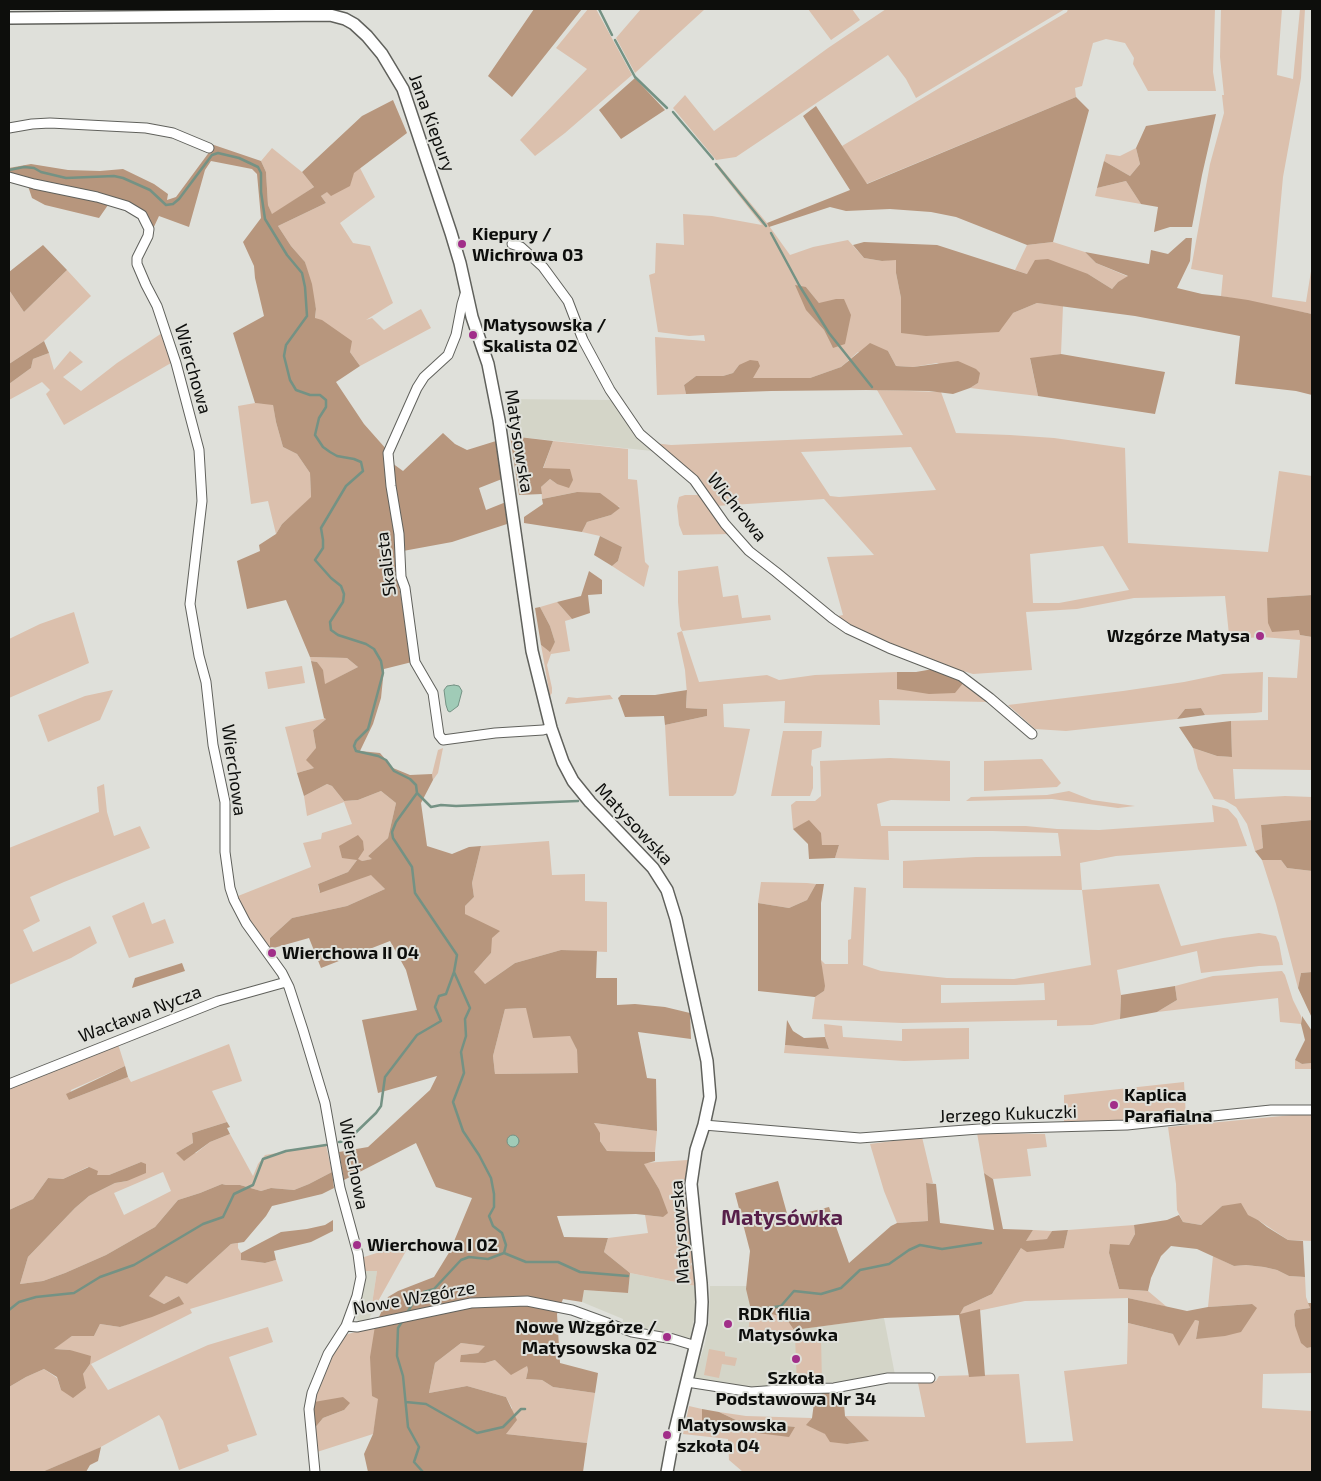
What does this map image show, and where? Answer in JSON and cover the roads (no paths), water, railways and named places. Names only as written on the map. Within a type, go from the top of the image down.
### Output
[{"type":"street","name":"Jana Kiepury","points":[[9,18],[320,14],[345,19],[354,24],[367,36],[382,54],[403,89],[460,263]]},
{"type":"street","points":[[9,128],[50,123],[146,128],[173,133],[209,148]]},
{"type":"street","name":"Wierchowa","points":[[9,177],[97,197],[127,206],[142,215],[149,229],[148,236],[140,250],[137,264],[157,306],[176,363],[199,450],[202,501],[190,604],[199,656],[206,682],[224,802],[230,888],[246,923],[282,973],[286,982],[304,1030],[325,1103],[340,1188],[358,1254],[361,1277],[357,1296],[346,1326]]},
{"type":"street","name":"Wichrowa","points":[[512,244],[521,247],[542,267],[568,301],[583,340],[610,390],[640,434],[694,480],[725,524],[749,552],[848,629],[961,676],[1032,734]]},
{"type":"street","name":"Matysowska","points":[[460,263],[494,390],[532,651],[551,728],[562,762],[576,786],[596,810],[653,868],[668,890],[707,1061],[710,1098],[696,1150],[691,1184],[702,1302],[701,1323],[674,1434],[667,1472]]},
{"type":"street","name":"Skalista","points":[[466,291],[456,335],[448,355],[424,377],[417,388],[388,454],[399,534],[401,577],[405,588],[415,662],[433,693],[440,735],[443,740],[551,728]]},
{"type":"street","name":"Wacława Nycza","points":[[9,1084],[218,1001],[286,982]]},
{"type":"street","name":"Jerzego Kukuczki","points":[[704,1125],[860,1138],[979,1129],[1127,1125],[1271,1110],[1312,1110]]},
{"type":"street","name":"Nowe Wzgórze","points":[[315,1472],[309,1409],[312,1393],[328,1354],[346,1326],[357,1327],[470,1303],[528,1301],[572,1310],[632,1332],[673,1339],[696,1346]]},
{"type":"street","points":[[687,1382],[751,1392],[793,1388],[834,1388],[888,1378],[930,1378]]},
{"type":"waterway","points":[[599,9],[612,35]]},
{"type":"waterway","points":[[615,40],[635,77],[667,108]]},
{"type":"waterway","points":[[673,112],[713,159]]},
{"type":"waterway","name":"Matysówka","points":[[9,170],[24,167],[34,168],[41,172],[66,178],[114,176],[123,178],[150,190],[166,205],[173,204],[179,199],[212,155],[218,153],[239,158],[258,167],[261,173],[261,192],[265,219],[287,255],[302,273],[307,316],[286,345],[284,356],[290,380],[296,390],[310,395],[320,395],[326,400],[326,407],[319,418],[315,435],[323,447],[337,456],[361,462],[363,471],[346,486],[321,528],[323,548],[315,560],[341,586],[344,594],[343,602],[330,622],[331,630],[338,635],[366,644],[374,649],[381,661],[383,673],[368,729],[356,741],[354,746],[356,751],[378,756],[386,760],[394,771],[410,779],[416,785],[417,793],[396,822],[392,832],[393,838],[412,867],[415,893],[457,955],[454,972],[470,1008],[465,1019],[466,1036],[461,1052],[464,1073],[453,1102],[463,1131],[491,1178],[494,1207],[489,1216],[493,1226],[502,1233],[506,1245],[504,1253],[488,1259],[469,1257],[461,1260],[434,1289],[424,1292],[414,1301],[407,1313]]},
{"type":"waterway","points":[[716,164],[766,226]]},
{"type":"waterway","points":[[771,233],[799,285],[829,333],[872,387]]},
{"type":"waterway","points":[[417,793],[431,807],[441,805],[578,801]]},
{"type":"waterway","points":[[339,1142],[347,1141],[376,1113],[381,1106],[385,1077],[417,1035],[441,1021],[435,1007],[439,996],[446,994],[454,972]]},
{"type":"waterway","points":[[9,1310],[19,1302],[36,1297],[74,1293],[100,1277],[134,1265],[203,1224],[223,1217],[234,1194],[253,1185],[263,1159],[286,1151],[326,1145]]},
{"type":"waterway","points":[[761,1309],[781,1306],[794,1291],[821,1294],[841,1288],[860,1270],[889,1264],[920,1245],[942,1249],[981,1243]]},
{"type":"waterway","points":[[504,1253],[526,1262],[558,1262],[580,1272],[628,1276]]},
{"type":"waterway","name":"Matysówka","points":[[403,1320],[398,1328],[397,1356],[403,1376],[408,1427],[419,1447],[414,1462],[423,1472]]},
{"type":"waterway","points":[[406,1402],[426,1404],[477,1433],[503,1427],[521,1409],[525,1409]]},
{"type":"place","name":"Kiepury / Wichrowa 03","points":[[462,244]]},
{"type":"place","name":"Matysowska / Skalista 02","points":[[473,335]]},
{"type":"place","name":"Wzgórze Matysa","points":[[1260,636]]},
{"type":"place","name":"Wierchowa II 04","points":[[272,953]]},
{"type":"place","name":"Kaplica Parafialna","points":[[1114,1105]]},
{"type":"place","name":"Wierchowa I 02","points":[[357,1245]]},
{"type":"place","name":"RDK filia Matysówka","points":[[728,1324]]},
{"type":"place","name":"Nowe Wzgórze / Matysowska 02","points":[[667,1337]]},
{"type":"place","name":"Szkoła Podstawowa Nr 34","points":[[796,1359]]},
{"type":"place","name":"Matysowska szkoła 04","points":[[667,1435]]},
{"type":"district","name":"Matysówka","points":[[782,1218]]}]
